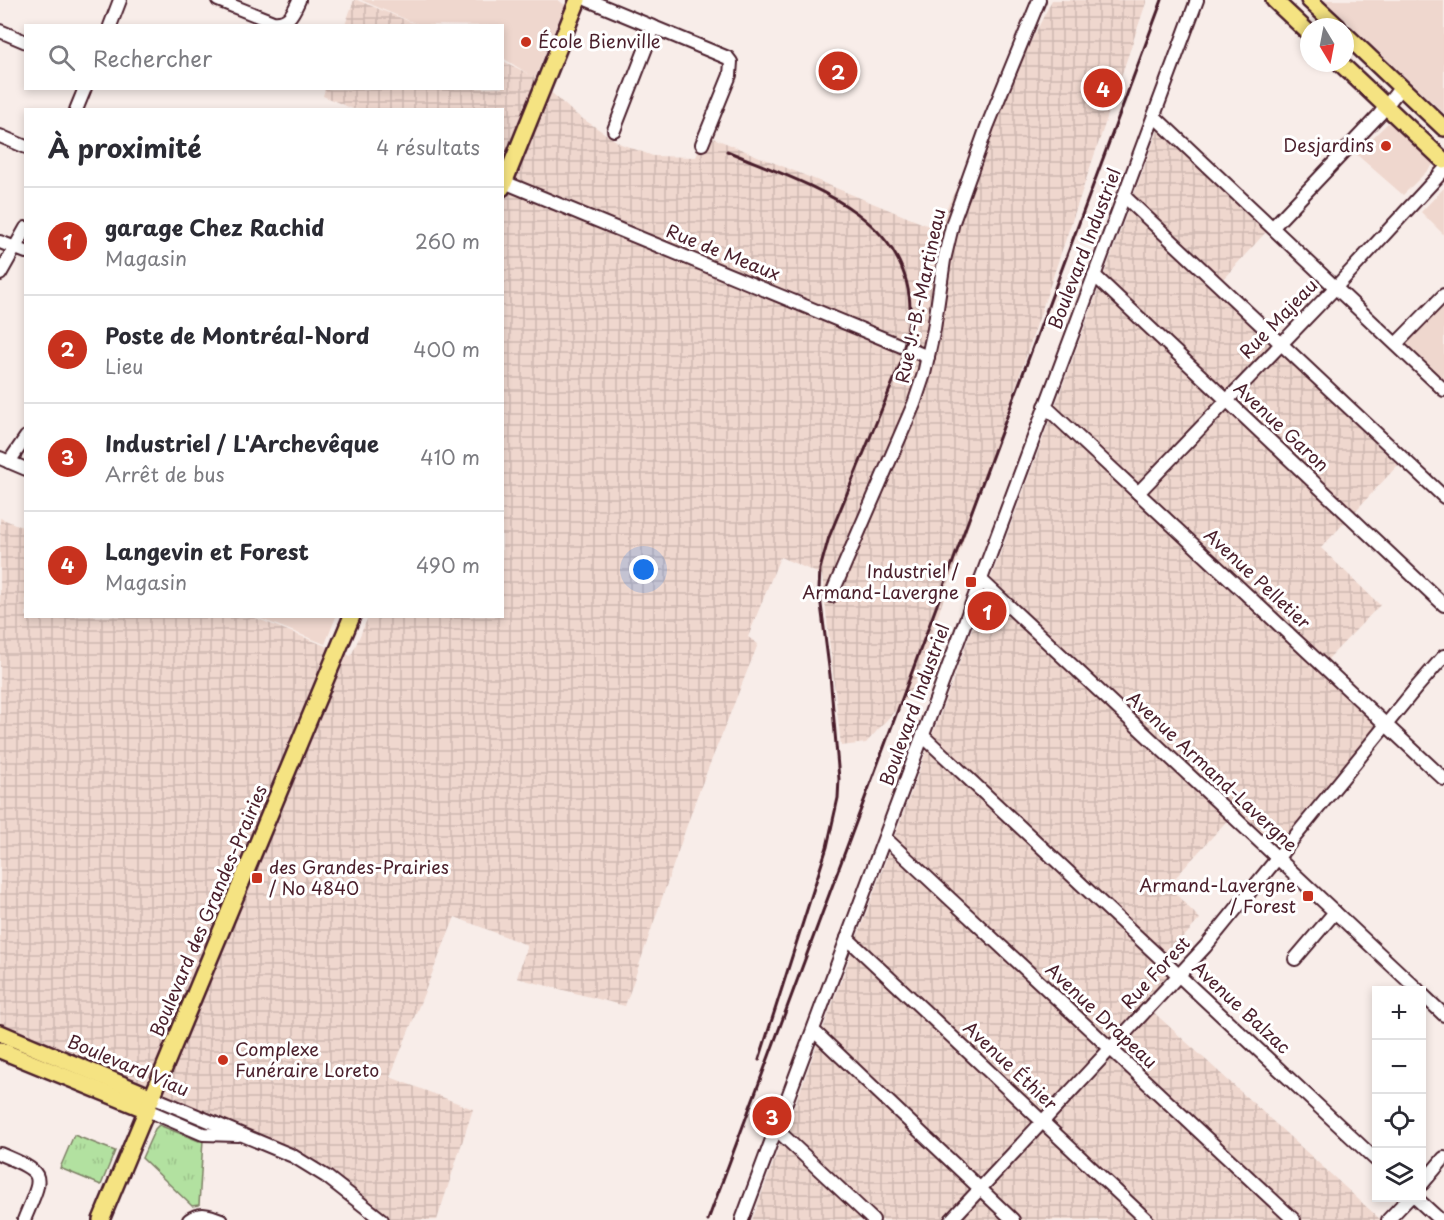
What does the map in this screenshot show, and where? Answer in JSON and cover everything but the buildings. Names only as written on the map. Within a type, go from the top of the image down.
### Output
[{"type":"main road","points":[[504,183],[578,0]]},
{"type":"main road","points":[[1274,0],[1300,25]]},
{"type":"main road","points":[[1309,0],[1328,18]]},
{"type":"main road","points":[[1354,43],[1444,128]]},
{"type":"main road","points":[[1349,72],[1444,161]]},
{"type":"main road","name":"Boulevard des Grandes-Prairies","points":[[101,1220],[351,618]]},
{"type":"main road","name":"Boulevard Viau","points":[[0,1033],[149,1104]]},
{"type":"main road","name":"Boulevard Viau","points":[[0,1050],[149,1104]]},
{"type":"street","points":[[111,24],[120,0]]},
{"type":"street","points":[[218,0],[273,22],[285,21],[294,12],[299,0]]},
{"type":"street","points":[[588,0],[728,58],[731,62],[730,75],[702,144]]},
{"type":"street","name":"Rue J.-B.-Martineau","points":[[831,596],[907,423],[928,357],[944,260],[953,222],[987,127],[1039,0]]},
{"type":"street","name":"Boulevard Industriel","points":[[742,1220],[1197,0]]},
{"type":"street","points":[[614,130],[654,27]]},
{"type":"street","points":[[0,31],[24,41]]},
{"type":"street","points":[[1273,227],[1386,107],[1401,87]]},
{"type":"street","points":[[77,108],[84,90]]},
{"type":"street","points":[[1154,116],[1444,390]]},
{"type":"street","points":[[0,136],[24,146]]},
{"type":"street","name":"Rue Majeau","points":[[1138,493],[1336,287],[1444,170]]},
{"type":"street","name":"Rue de Meaux","points":[[504,185],[928,357]]},
{"type":"street","points":[[1124,196],[1444,497]]},
{"type":"street","points":[[0,273],[20,250],[24,235]]},
{"type":"street","points":[[0,242],[20,250]]},
{"type":"street","name":"Avenue Garon","points":[[1094,275],[1444,605]]},
{"type":"street","points":[[1396,344],[1444,295]]},
{"type":"street","name":"Avenue Pelletier","points":[[1045,406],[1444,779]]},
{"type":"street","points":[[24,439],[5,460],[24,468]]},
{"type":"street","name":"Avenue Armand-Lavergne","points":[[981,580],[1414,986]]},
{"type":"street","name":"Rue Forest","points":[[951,1220],[1217,932],[1444,656]]},
{"type":"street","name":"Avenue Balzac","points":[[923,736],[1372,1155]]},
{"type":"street","name":"Avenue Drapeau","points":[[885,838],[1294,1220]]},
{"type":"street","points":[[1295,959],[1335,912]]},
{"type":"street","name":"Avenue Éthier","points":[[847,938],[1147,1220]]},
{"type":"street","points":[[1426,998],[1444,1015]]},
{"type":"street","points":[[814,1031],[1013,1220]]},
{"type":"street","name":"Boulevard Viau","points":[[149,1104],[203,1134],[242,1135],[293,1156],[315,1169],[382,1220]]},
{"type":"street","points":[[776,1129],[873,1220]]},
{"type":"street","points":[[0,1154],[29,1166],[37,1176],[38,1188],[24,1220]]},
{"type":"street","points":[[1426,1179],[1444,1158]]},
{"type":"street","points":[[1388,1220],[1404,1202]]},
{"type":"street","points":[[1421,1202],[1440,1220]]},
{"type":"street","points":[[189,1220],[198,1214],[221,1220]]},
{"type":"shaded area","points":[[354,0],[357,0],[416,24],[345,24]]},
{"type":"shaded area","name":"École Bienville","points":[[361,0],[558,0],[565,5],[535,78],[504,59],[504,24],[417,24]]},
{"type":"shaded area","points":[[1052,0],[1147,0],[912,692],[866,743],[841,746],[822,575],[780,557],[748,637],[758,644],[696,799],[625,1006],[517,978],[527,945],[455,917],[390,1077],[473,1109],[437,1220],[384,1220],[315,1169],[0,1034],[0,518],[24,528],[24,618],[256,618],[351,656],[368,618],[504,618],[504,108],[351,108],[323,96],[325,90],[504,90],[504,62],[533,76],[574,113],[621,144],[653,156],[696,157],[706,135],[936,229]]},
{"type":"shaded area","points":[[1324,0],[1444,0],[1444,113],[1354,28],[1354,18],[1343,18]]},
{"type":"shaded area","points":[[1390,121],[1434,164],[1403,195],[1356,154]]},
{"type":"shaded area","points":[[1158,130],[1266,232],[1214,289],[1398,465],[1321,548],[1380,605],[1328,659],[1386,725],[1277,857],[1232,815],[1168,886],[1200,919],[1163,960],[1179,975],[1149,1008],[1381,1220],[752,1220]]},
{"type":"shaded area","points":[[1444,188],[1444,235],[1421,212]]},
{"type":"shaded area","points":[[1444,301],[1444,384],[1398,342]]},
{"type":"shaded area","points":[[259,618],[336,618],[325,644]]},
{"type":"green space","points":[[159,1125],[199,1141],[203,1140],[199,1205],[192,1206],[142,1158]]},
{"type":"green space","points":[[74,1135],[115,1151],[101,1185],[60,1168]]},
{"type":"railway","points":[[708,1220],[1162,0]]},
{"type":"railway","points":[[727,151],[815,189],[844,204],[869,223],[890,246],[904,273],[910,306],[902,360],[829,537],[820,569],[819,589],[830,675],[839,779],[838,798],[827,847],[759,1060]]},
{"type":"place","name":"École Bienville","points":[[526,42]]},
{"type":"place","name":"Poste de Montréal-Nord","points":[[838,71]]},
{"type":"place","name":"Langevin et Forest","points":[[1103,88]]},
{"type":"place","name":"Desjardins","points":[[1386,146]]},
{"type":"place","name":"Industriel / Armand-Lavergne","points":[[971,582]]},
{"type":"place","name":"garage Chez Rachid","points":[[987,611]]},
{"type":"place","name":"des Grandes-Prairies / No 4840","points":[[257,878]]},
{"type":"place","name":"Armand-Lavergne / Forest","points":[[1308,896]]},
{"type":"place","name":"Complexe Funéraire Loreto","points":[[223,1060]]},
{"type":"place","name":"Industriel / L'Archevêque","points":[[772,1116]]}]
